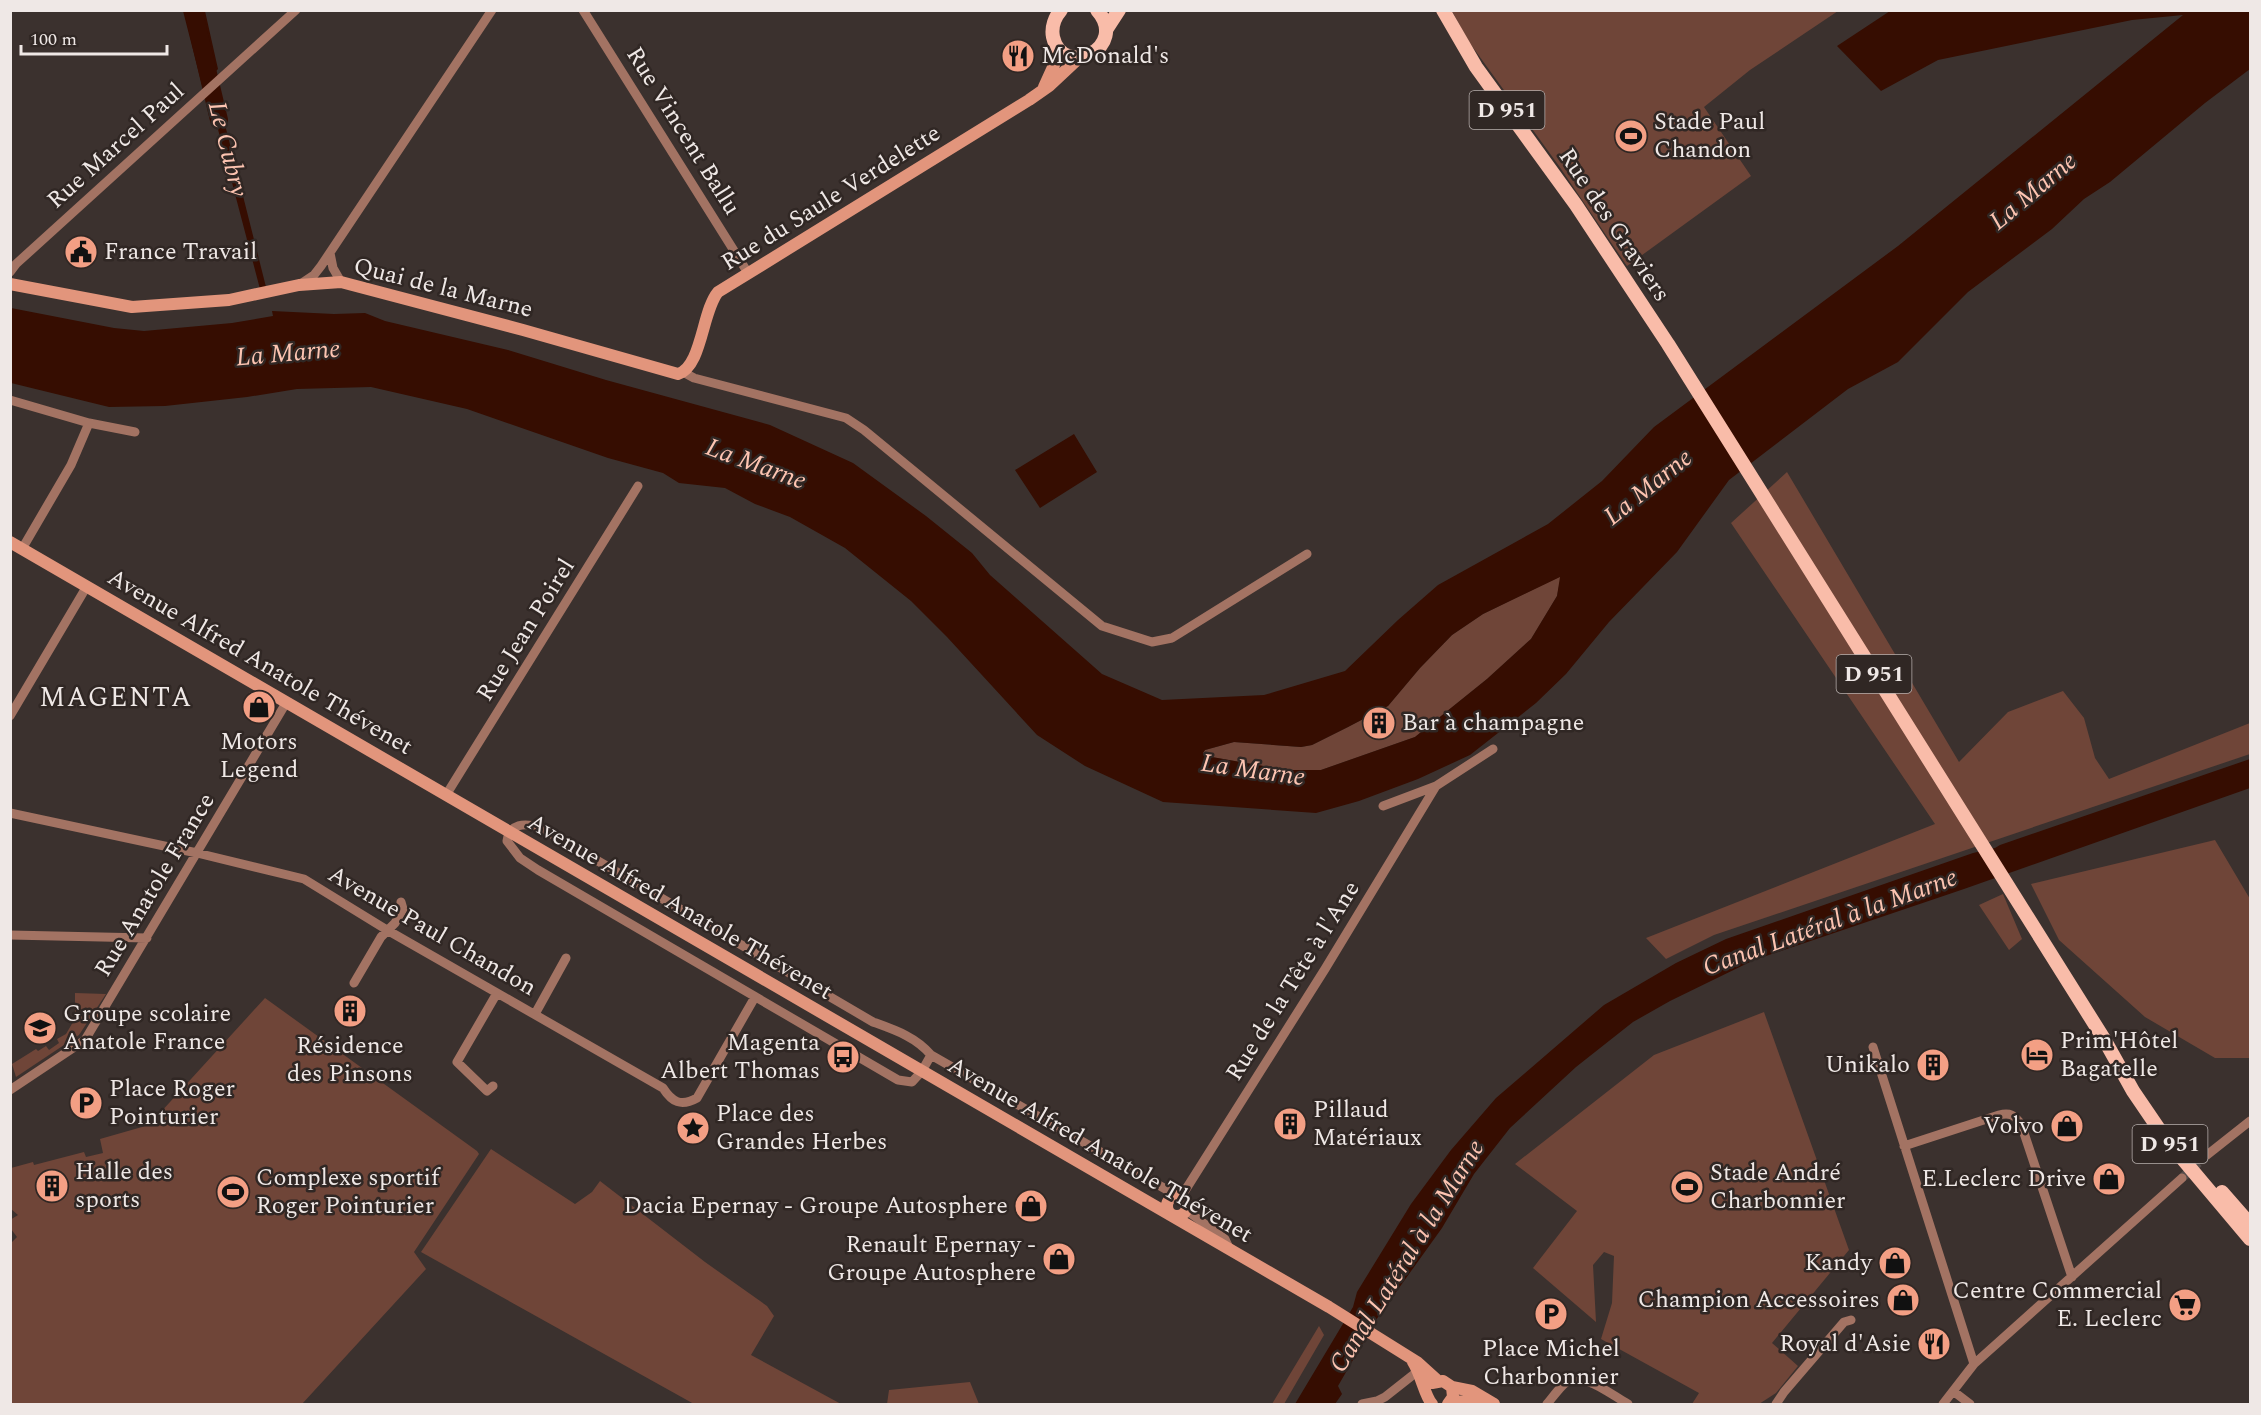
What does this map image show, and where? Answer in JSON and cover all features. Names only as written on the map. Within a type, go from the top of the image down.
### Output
[{"type":"main road","points":[[1097,10],[1105,22],[1106,30]]},
{"type":"main road","points":[[1057,45],[1070,56],[1079,58],[1091,55],[1102,45],[1106,30],[1119,10]]},
{"type":"main road","name":"Rue des Graviers","points":[[1443,11],[1472,60],[1576,205],[1668,344],[2104,1039]]},
{"type":"main road","points":[[1041,91],[1054,64],[1057,45],[1052,29],[1054,14]]},
{"type":"main road","name":"Rue du Saule Verdelette","points":[[683,372],[692,362],[713,298],[718,292],[1041,91],[1079,58]]},
{"type":"main road","name":"Quai de la Marne","points":[[11,284],[132,307],[146,307],[230,300],[299,285],[341,282],[601,351],[673,374],[683,372]]},
{"type":"main road","name":"Avenue Alfred Anatole Thévenet","points":[[10,542],[1148,1202],[1169,1211],[1405,1354],[1438,1381],[1448,1383],[1452,1388],[1472,1391],[1489,1402]]},
{"type":"main road","name":"D 951","points":[[2104,1039],[2163,1122],[2250,1224]]},
{"type":"main road","name":"D 951","points":[[2104,1039],[2133,1091],[2165,1138],[2250,1239]]},
{"type":"main road","points":[[1178,1196],[1186,1203],[1186,1210],[1180,1217],[1169,1211],[1171,1198],[1178,1196]]},
{"type":"main road","points":[[1405,1354],[1418,1371],[1427,1391],[1426,1396],[1432,1404]]},
{"type":"main road","points":[[1427,1391],[1433,1382],[1438,1381]]},
{"type":"main road","points":[[1449,1403],[1453,1397],[1452,1388]]},
{"type":"main road","points":[[1449,1403],[1489,1402]]},
{"type":"street","name":"Rue Marcel Paul","points":[[12,268],[296,10]]},
{"type":"street","points":[[299,285],[314,275],[330,253],[492,10]]},
{"type":"street","name":"Rue Vincent Ballu","points":[[583,10],[748,273]]},
{"type":"street","points":[[330,253],[333,268],[341,282]]},
{"type":"street","points":[[683,372],[703,380],[846,418],[864,430],[1102,626],[1123,634],[1152,642],[1172,638],[1307,554]]},
{"type":"street","points":[[10,400],[89,423],[135,432]]},
{"type":"street","points":[[22,549],[71,465],[89,423]]},
{"type":"street","name":"Rue Jean Poirel","points":[[446,795],[638,486]]},
{"type":"street","points":[[10,716],[87,586]]},
{"type":"street","name":"Rue Anatole France","points":[[10,1090],[85,1040],[286,703]]},
{"type":"street","points":[[1383,807],[1436,786],[1493,750]]},
{"type":"street","name":"Rue de la Tête à l'Ane","points":[[1178,1196],[1325,969],[1436,786]]},
{"type":"street","name":"Avenue Paul Chandon","points":[[10,813],[197,853],[304,879],[387,930],[663,1088],[673,1100],[684,1103],[697,1098],[755,997]]},
{"type":"street","points":[[931,1055],[922,1071],[912,1082],[898,1080],[529,864],[520,858],[507,841],[509,832],[516,826],[526,823],[540,827],[873,1022],[904,1034],[923,1046],[931,1055],[1178,1196]]},
{"type":"street","points":[[354,983],[387,930],[395,923],[403,909],[401,902]]},
{"type":"street","points":[[10,935],[147,938]]},
{"type":"street","points":[[535,1014],[566,958]]},
{"type":"street","points":[[493,1086],[488,1091],[457,1062],[497,993]]},
{"type":"street","points":[[1873,1047],[1974,1364]]},
{"type":"street","points":[[1904,1146],[1999,1115],[2009,1113],[2014,1116],[2020,1124],[2072,1277]]},
{"type":"street","points":[[2207,1155],[2250,1121]]},
{"type":"street","points":[[1943,1404],[1974,1364],[2182,1178]]},
{"type":"street","points":[[1186,1210],[1224,1239],[1230,1250]]},
{"type":"street","points":[[1776,1404],[1844,1322],[1851,1320]]},
{"type":"street","points":[[1362,1404],[1385,1397],[1418,1371]]},
{"type":"street","points":[[1547,1404],[1563,1384],[1575,1379],[1587,1381],[1628,1404]]},
{"type":"street","points":[[1953,1390],[1970,1404]]},
{"type":"shaded area","name":"Stade Paul Chandon","points":[[1452,11],[1838,11],[1750,70],[1704,107],[1751,176],[1627,266],[1559,166],[1469,42]]},
{"type":"shaded area","points":[[1787,472],[1959,762],[2008,712],[2063,691],[2084,718],[2095,758],[2109,779],[2250,723],[2250,754],[1714,935],[1666,959],[1646,938],[1935,824],[1731,523]]},
{"type":"shaded area","points":[[1561,576],[1557,596],[1531,639],[1487,679],[1415,737],[1321,770],[1286,770],[1206,756],[1203,753],[1205,750],[1234,742],[1301,747],[1312,745],[1388,706],[1452,635],[1483,614]]},
{"type":"shaded area","points":[[2215,840],[2250,899],[2250,1058],[2215,1058],[2145,1017],[2059,940],[2031,884]]},
{"type":"shaded area","points":[[2003,894],[2022,939],[2009,950],[1979,905]]},
{"type":"shaded area","points":[[75,993],[106,994],[79,1035],[16,1077],[12,1064],[36,1049],[38,1051],[46,1046],[49,1050],[59,1043],[57,1039],[66,1034],[75,1021]]},
{"type":"shaded area","name":"Complexe sportif Roger Pointurier","points":[[265,998],[479,1154],[414,1252],[426,1269],[302,1404],[11,1404],[10,1244],[17,1237],[11,1229],[10,1220],[18,1215],[11,1209],[11,1168],[33,1162],[34,1165],[84,1152],[86,1157],[103,1153],[100,1139],[149,1125]]},
{"type":"shaded area","name":"Stade André Charbonnier","points":[[1764,1012],[1849,1250],[1772,1343],[1798,1366],[1776,1393],[1759,1404],[1692,1404],[1699,1393],[1601,1339],[1612,1303],[1614,1256],[1604,1252],[1593,1265],[1596,1322],[1533,1268],[1577,1211],[1515,1164],[1654,1055]]},
{"type":"shaded area","points":[[491,1149],[575,1204],[592,1192],[600,1181],[705,1262],[767,1306],[774,1316],[751,1355],[841,1404],[694,1404],[421,1252]]},
{"type":"shaded area","points":[[1319,1326],[1324,1335],[1284,1404],[1272,1404]]},
{"type":"shaded area","points":[[970,1382],[979,1404],[887,1404],[889,1390]]},
{"type":"water","points":[[183,11],[205,11],[218,69],[202,85]]},
{"type":"water","name":"La Marne","points":[[1890,11],[2250,11],[2250,69],[2205,103],[2110,182],[2084,199],[2052,229],[1968,292],[1898,362],[1848,389],[1729,480],[1677,552],[1609,622],[1566,674],[1536,703],[1470,755],[1418,779],[1359,801],[1316,813],[1163,802],[1085,766],[1037,735],[911,601],[845,548],[790,517],[755,504],[725,488],[679,483],[663,473],[608,458],[467,409],[371,387],[297,389],[165,406],[109,407],[11,383],[11,308],[114,328],[144,331],[232,323],[273,316],[272,311],[365,313],[385,321],[508,350],[606,380],[770,425],[853,463],[926,516],[972,553],[990,575],[1102,674],[1162,700],[1264,695],[1345,671],[1438,585],[1548,524],[1602,481],[1654,427],[1898,246],[2183,15],[2132,20],[1938,60],[1881,91],[1837,46]],"holes":[[[1560,577],[1557,596],[1531,639],[1487,679],[1415,737],[1321,770],[1286,770],[1206,756],[1203,753],[1205,750],[1234,742],[1301,747],[1312,745],[1388,706],[1452,635],[1483,614]]]},
{"type":"water","points":[[217,93],[266,287],[260,289],[210,99]]},
{"type":"water","points":[[1074,434],[1097,472],[1040,508],[1015,470]]},
{"type":"water","name":"Canal Latéral à la Marne","points":[[2250,759],[2250,788],[1754,960],[1670,1001],[1633,1022],[1576,1067],[1510,1128],[1474,1174],[1442,1228],[1376,1320],[1338,1386],[1342,1394],[1335,1404],[1295,1404],[1353,1307],[1357,1292],[1411,1204],[1451,1150],[1496,1098],[1604,1005],[1676,963],[1726,939]]},
{"type":"waterway","name":"Le Cubry","points":[[193,10],[219,120]]},
{"type":"tunnel","points":[[2182,1178],[2207,1155]]},
{"type":"place","name":"McDonald's","points":[[1018,56]]},
{"type":"place","name":"Stade Paul Chandon","points":[[1631,136]]},
{"type":"place","name":"France Travail","points":[[81,252]]},
{"type":"place","name":"Motors Legend","points":[[259,707]]},
{"type":"place","name":"Bar à champagne","points":[[1379,723]]},
{"type":"place","name":"Résidence des Pinsons","points":[[350,1011]]},
{"type":"place","name":"Groupe scolaire Anatole France","points":[[40,1028]]},
{"type":"place","name":"Prim'Hôtel Bagatelle","points":[[2037,1055]]},
{"type":"place","name":"Magenta Albert Thomas","points":[[843,1057]]},
{"type":"place","name":"Unikalo","points":[[1933,1065]]},
{"type":"place","name":"Place Roger Pointurier","points":[[86,1103]]},
{"type":"place","name":"Pillaud Matériaux","points":[[1290,1124]]},
{"type":"place","name":"Volvo","points":[[2067,1126]]},
{"type":"place","name":"Place des Grandes Herbes","points":[[693,1128]]},
{"type":"place","name":"E.Leclerc Drive","points":[[2109,1179]]},
{"type":"place","name":"Halle des sports","points":[[52,1186]]},
{"type":"place","name":"Stade André Charbonnier","points":[[1687,1187]]},
{"type":"place","name":"Complexe sportif Roger Pointurier","points":[[233,1192]]},
{"type":"place","name":"Dacia Epernay - Groupe Autosphere","points":[[1031,1206]]},
{"type":"place","name":"Renault Epernay - Groupe Autosphere","points":[[1059,1259]]},
{"type":"place","name":"Kandy","points":[[1895,1263]]},
{"type":"place","name":"Champion Accessoires","points":[[1903,1300]]},
{"type":"place","name":"Centre Commercial E. Leclerc","points":[[2185,1305]]},
{"type":"place","name":"Place Michel Charbonnier","points":[[1551,1314]]},
{"type":"place","name":"Royal d'Asie","points":[[1934,1344]]},
{"type":"district","name":"MAGENTA","points":[[116,698]]}]
